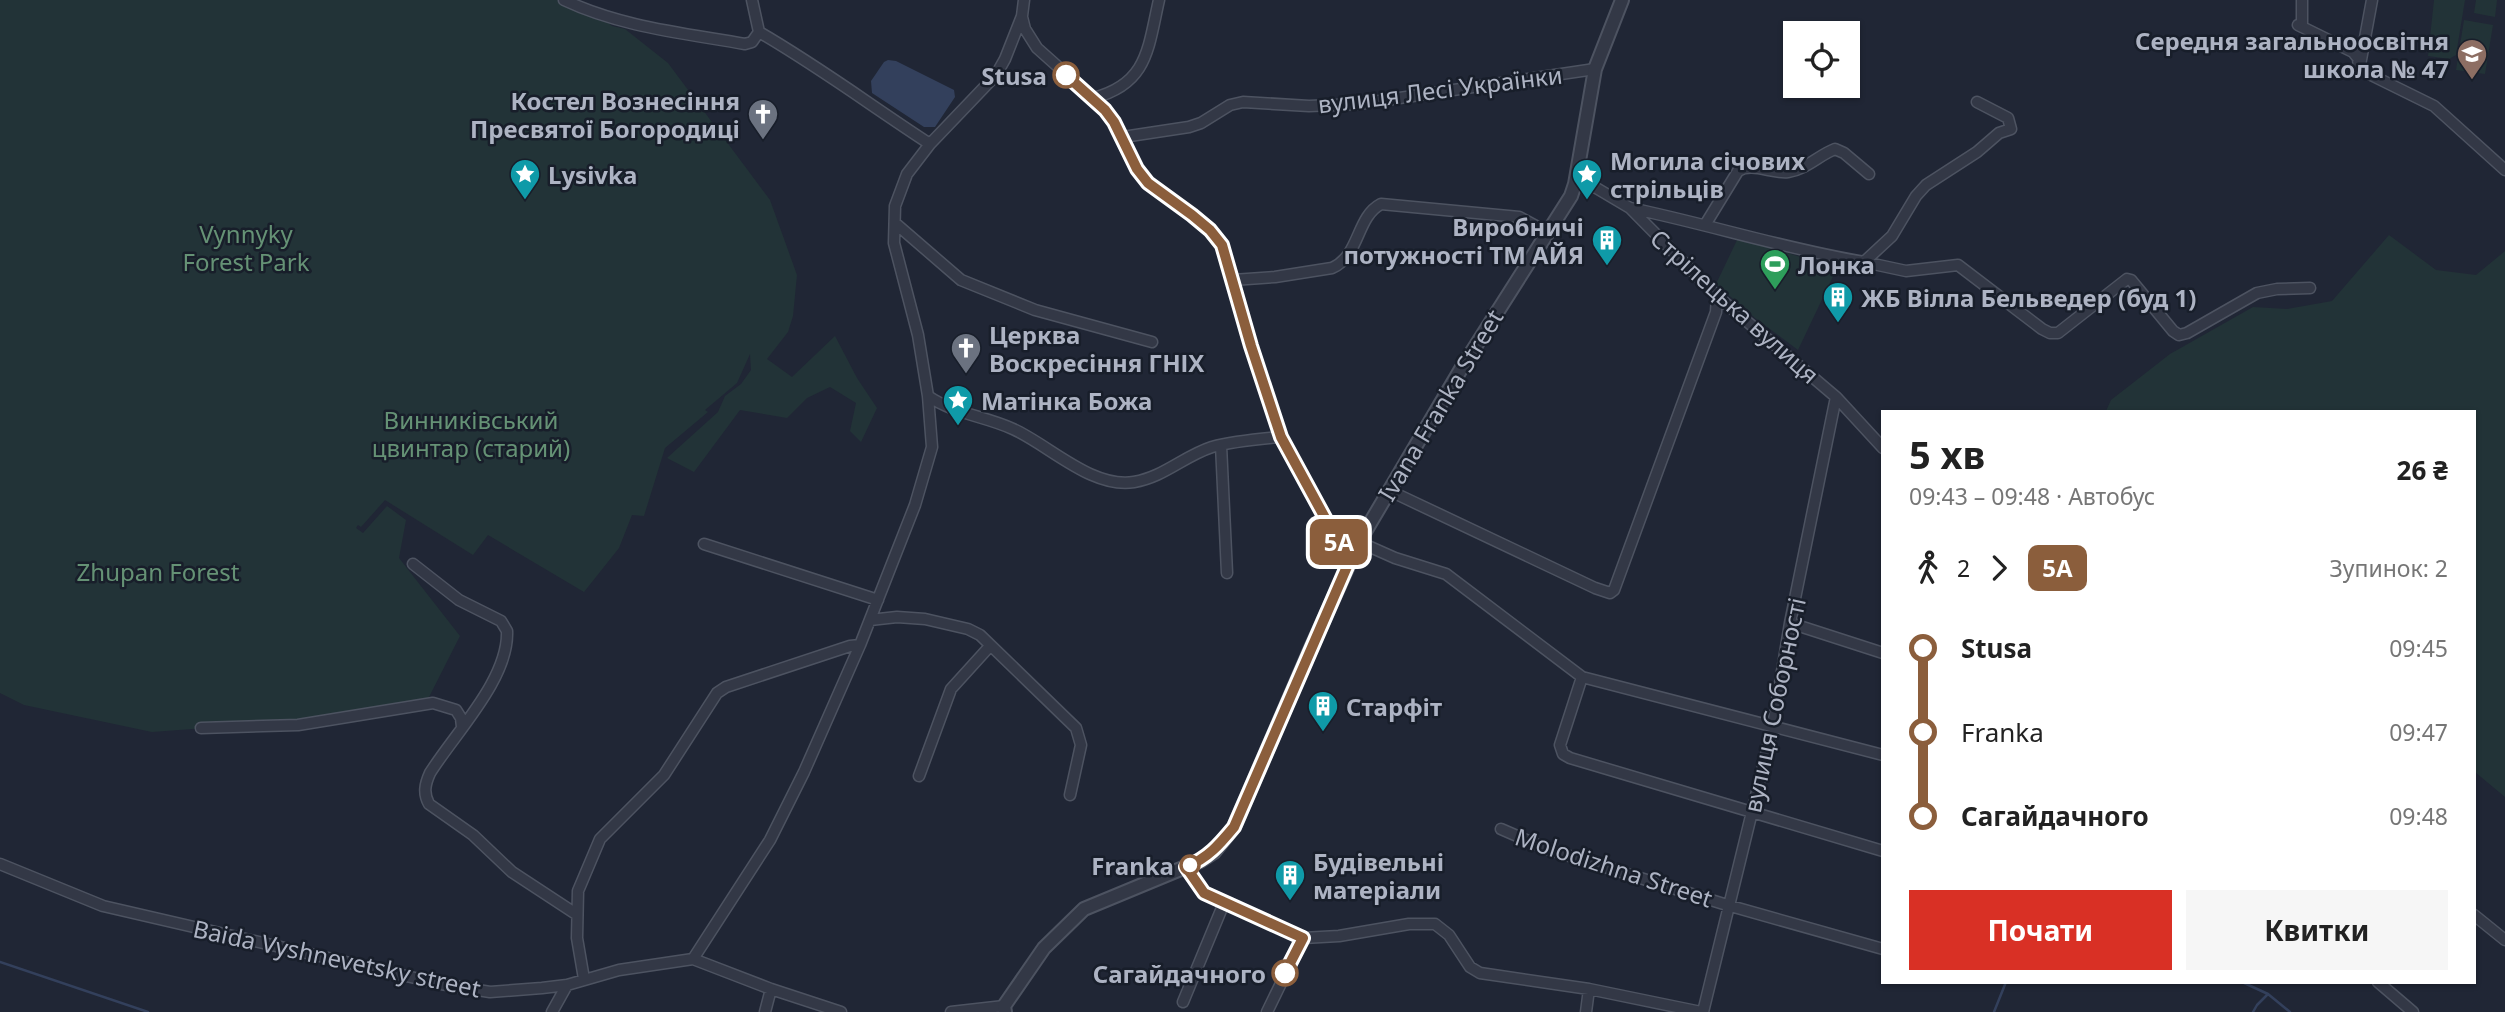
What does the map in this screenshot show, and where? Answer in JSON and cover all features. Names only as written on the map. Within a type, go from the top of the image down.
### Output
[{"type":"street","points":[[564,0],[598,15],[632,24],[745,44],[752,42],[759,32],[752,0]]},
{"type":"street","points":[[693,959],[770,840],[804,772],[860,645],[908,526],[932,447],[928,396],[918,335],[894,243],[895,206],[907,174],[930,144],[996,75],[1005,60],[1022,16],[1024,0]]},
{"type":"street","points":[[1093,99],[1126,84],[1139,71],[1159,0]]},
{"type":"street","name":"Ivana Franka Street","points":[[1004,1009],[1044,948],[1084,909],[1200,861],[1214,852],[1234,827],[1359,542],[1512,286],[1570,197],[1595,69],[1622,0]]},
{"type":"street","points":[[2302,0],[2300,26],[2353,52],[2358,58],[2359,69]]},
{"type":"street","points":[[2359,69],[2372,0]]},
{"type":"street","points":[[1022,16],[1037,48],[1114,122],[1137,169],[1148,183],[1210,230],[1222,245],[1281,437],[1349,562]]},
{"type":"street","points":[[759,32],[799,55],[930,144]]},
{"type":"street","name":"вулиця Лесі Українки","points":[[1123,137],[1189,127],[1201,123],[1230,105],[1243,102],[1309,106],[1359,104],[1595,69]]},
{"type":"street","points":[[2359,69],[2434,106],[2505,170]]},
{"type":"street","points":[[1864,262],[1892,236],[1916,196],[1926,185],[1977,152],[1999,133],[2011,129],[2008,118],[1977,102]]},
{"type":"street","points":[[1705,225],[1738,171],[1744,168],[1791,171],[1835,149],[1844,153],[1868,174]]},
{"type":"street","name":"Стрілецька вулиця","points":[[1576,176],[1630,208],[1717,296],[1836,397],[1881,447]]},
{"type":"street","points":[[1233,280],[1286,275],[1340,265],[1347,258],[1369,214],[1374,207],[1381,204],[1519,217],[1549,233]]},
{"type":"street","points":[[1630,208],[1817,254],[1906,271],[1958,265],[2042,329],[2053,334],[2058,333],[2127,279],[2131,280],[2172,331],[2179,335],[2257,293],[2310,288]]},
{"type":"street","points":[[895,223],[961,280],[1035,310],[1152,342]]},
{"type":"street","points":[[1388,490],[1606,593],[1614,590],[1716,312],[1717,296]]},
{"type":"street","points":[[928,396],[940,405],[1013,429],[1076,466],[1103,479],[1120,483],[1158,476],[1210,448],[1281,437]]},
{"type":"street","name":"вулиця Соборності","points":[[1702,1012],[1773,726],[1790,624],[1836,397]]},
{"type":"street","points":[[1221,445],[1227,573]]},
{"type":"street","points":[[1359,542],[1395,558],[1446,574],[1583,677],[1881,754]]},
{"type":"street","points":[[704,544],[878,600]]},
{"type":"street","points":[[413,564],[459,600],[501,621],[507,631],[505,649],[494,680],[427,780],[425,797],[429,804],[473,835],[512,872],[576,914]]},
{"type":"street","points":[[870,620],[897,617],[948,623],[980,635],[1076,728],[1081,745],[1070,795]]},
{"type":"street","points":[[1790,624],[1881,652]]},
{"type":"street","points":[[584,979],[577,938],[578,891],[600,839],[664,775],[717,694],[726,687],[860,645]]},
{"type":"street","points":[[919,776],[951,689],[990,646]]},
{"type":"street","points":[[1583,677],[1563,732],[1560,745],[1563,754],[1752,814],[1881,850]]},
{"type":"street","points":[[201,728],[298,725],[433,703],[456,710],[462,727]]},
{"type":"street","name":"Molodizhna Street","points":[[1502,829],[1547,849],[1727,905],[1881,948]]},
{"type":"street","name":"Baida Vyshnevetsky street","points":[[0,864],[103,906],[365,968],[490,992],[567,985],[619,970],[693,959],[841,1012]]},
{"type":"street","points":[[1186,867],[1204,893],[1303,938],[1339,936],[1409,924],[1435,925],[1449,935],[1470,967],[1480,973],[1589,989],[1662,1008],[1702,1012]]},
{"type":"street","points":[[1183,1003],[1224,903]]},
{"type":"street","points":[[2476,917],[2505,940]]},
{"type":"street","points":[[1267,1012],[1303,938]]},
{"type":"street","points":[[2380,984],[2413,1012]]},
{"type":"street","points":[[552,1012],[567,985]]},
{"type":"street","points":[[765,1012],[771,989]]},
{"type":"street","points":[[1586,1012],[1589,989]]},
{"type":"street","points":[[951,1012],[1004,1009]]},
{"type":"green space","name":"Zhupan Forest","points":[[0,0],[559,0],[612,26],[625,29],[668,63],[770,200],[797,275],[793,316],[788,332],[767,359],[792,377],[835,336],[857,378],[877,408],[861,442],[850,431],[856,403],[830,387],[807,398],[787,418],[740,410],[694,472],[667,458],[718,412],[725,396],[741,384],[751,370],[750,354],[737,383],[665,448],[644,516],[632,515],[619,548],[584,592],[488,535],[473,555],[385,500],[361,527],[358,525],[356,528],[363,533],[387,506],[406,520],[399,558],[460,636],[428,699],[298,721],[152,732],[24,705],[0,693]]},
{"type":"green space","points":[[2434,0],[2465,0],[2456,55],[2449,59],[2428,56]]},
{"type":"green space","points":[[2476,0],[2497,0],[2495,17],[2474,13]]},
{"type":"green space","points":[[2464,20],[2493,25],[2485,74],[2456,70]]},
{"type":"green space","points":[[2389,235],[2436,270],[2476,275],[2505,251],[2505,797],[2476,773],[2476,410],[2106,410],[2111,400],[2170,354],[2253,307],[2287,309],[2332,301]]},
{"type":"green space","name":"Лонка","points":[[1738,238],[1837,268],[1798,350],[1716,284]]},
{"type":"water","points":[[888,60],[896,61],[954,90],[955,97],[935,127],[924,127],[872,93],[871,81]]},
{"type":"waterway","points":[[0,962],[148,1012]]},
{"type":"waterway","points":[[1994,1012],[2005,984]]},
{"type":"waterway","points":[[2246,984],[2268,994],[2290,1012]]},
{"type":"waterway","points":[[2253,1012],[2268,994]]},
{"type":"bus line","name":"5А","points":[[1066,75],[1105,110],[1123,137],[1137,169],[1148,183],[1210,230],[1222,245],[1281,437],[1349,562],[1234,827],[1214,852],[1186,867],[1204,893],[1303,938],[1285,973]]},
{"type":"place","name":"Stusa","points":[[1066,75]]},
{"type":"place","name":"Середня загальноосвітня школа № 47","points":[[2472,81]]},
{"type":"place","name":"Костел Вознесіння Пресвятої Богородиці","points":[[763,141]]},
{"type":"place","name":"Lysivka","points":[[525,201]]},
{"type":"place","name":"Могила січових стрільців","points":[[1587,201]]},
{"type":"place","name":"Виробничі потужності ТМ АЙЯ","points":[[1607,267]]},
{"type":"place","name":"Лонка","points":[[1775,291]]},
{"type":"place","name":"ЖБ Вілла Бельведер (буд 1)","points":[[1838,324]]},
{"type":"place","name":"Церква Воскресіння ГНІХ","points":[[966,375]]},
{"type":"place","name":"Матінка Божа","points":[[958,427]]},
{"type":"place","name":"Старфіт","points":[[1323,733]]},
{"type":"place","name":"Franka","points":[[1190,865]]},
{"type":"place","name":"Будівельні матеріали","points":[[1290,902]]},
{"type":"place","name":"Сагайдачного","points":[[1285,973]]},
{"type":"park label","name":"Vynnyky Forest Park","points":[[246,247]]},
{"type":"park label","name":"Винниківський цвинтар (старий)","points":[[471,433]]}]
